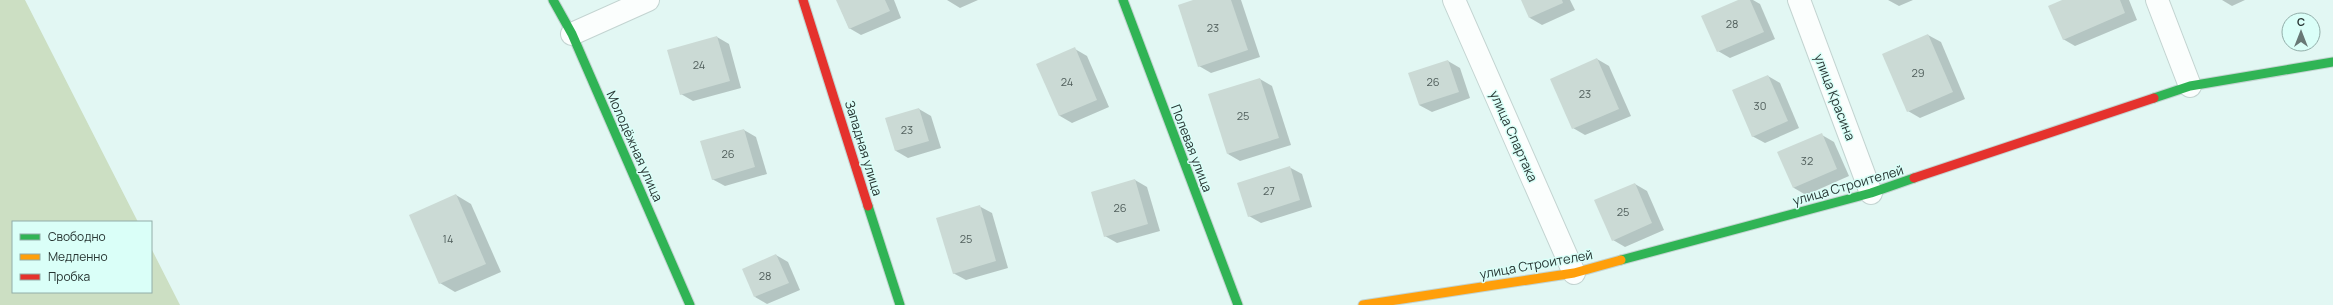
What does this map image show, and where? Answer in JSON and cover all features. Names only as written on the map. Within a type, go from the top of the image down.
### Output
[{"type":"street","name":"Молодёжная улица","points":[[553,0],[572,34],[690,305]]},
{"type":"street","points":[[572,34],[648,0]]},
{"type":"street","name":"Западная улица","points":[[803,0],[900,305]]},
{"type":"street","name":"Полевая улица","points":[[1122,0],[1238,305]]},
{"type":"street","name":"улица Спартака","points":[[1454,0],[1574,273]]},
{"type":"street","name":"улица Красина","points":[[1799,0],[1871,193]]},
{"type":"street","points":[[2157,0],[2190,86]]},
{"type":"street","name":"улица Строителей","points":[[1363,305],[1574,273],[1871,193],[2190,86],[2333,62]]},
{"type":"green space","points":[[0,0],[25,0],[137,221],[12,221],[12,293],[152,293],[152,250],[180,305],[0,305]]},
{"type":"building","points":[[836,0],[885,0],[890,11],[849,29]]},
{"type":"building","points":[[1193,0],[1231,0],[1248,50],[1198,67],[1178,5]]},
{"type":"building","points":[[1521,0],[1562,0],[1563,3],[1529,18]]},
{"type":"building","points":[[1738,0],[1750,0],[1764,32],[1717,52],[1701,16]]},
{"type":"building","points":[[2062,0],[2120,0],[2125,13],[2063,40],[2048,6]]},
{"type":"building","points":[[1928,34],[1953,92],[1907,112],[1882,54]]},
{"type":"building","points":[[717,36],[730,81],[680,95],[667,50]]},
{"type":"building","points":[[1075,47],[1097,100],[1059,116],[1036,64]]},
{"type":"building","points":[[1597,58],[1619,109],[1572,129],[1550,79]]},
{"type":"building","points":[[1448,60],[1459,92],[1419,105],[1408,73]]},
{"type":"building","points":[[1768,75],[1788,121],[1752,137],[1732,90]]},
{"type":"building","points":[[1260,78],[1279,138],[1227,154],[1208,94]]},
{"type":"building","points":[[919,108],[929,141],[895,151],[885,118]]},
{"type":"building","points":[[744,129],[755,167],[712,180],[700,141]]},
{"type":"building","points":[[1822,133],[1837,169],[1793,188],[1777,152]]},
{"type":"building","points":[[1290,166],[1300,200],[1248,217],[1237,183]]},
{"type":"building","points":[[1135,179],[1148,224],[1104,237],[1091,192]]},
{"type":"building","points":[[1635,183],[1652,223],[1612,241],[1594,200]]},
{"type":"building","points":[[456,194],[486,264],[439,284],[409,215]]},
{"type":"building","points":[[980,205],[996,261],[953,274],[936,218]]},
{"type":"building","points":[[776,254],[789,283],[754,297],[742,269]]},
{"type":"traffic: fast","points":[[553,0],[572,34],[690,305]]},
{"type":"traffic: fast","points":[[1123,0],[1238,305]]},
{"type":"traffic: fast","points":[[2154,98],[2190,86],[2333,62]]},
{"type":"traffic: fast","points":[[1621,260],[1871,193],[1914,178]]},
{"type":"traffic: fast","points":[[868,206],[900,305]]},
{"type":"traffic: slow","points":[[1363,305],[1574,273],[1621,260]]},
{"type":"traffic: jam","points":[[803,0],[868,206]]},
{"type":"traffic: jam","points":[[1914,178],[2154,98]]}]
